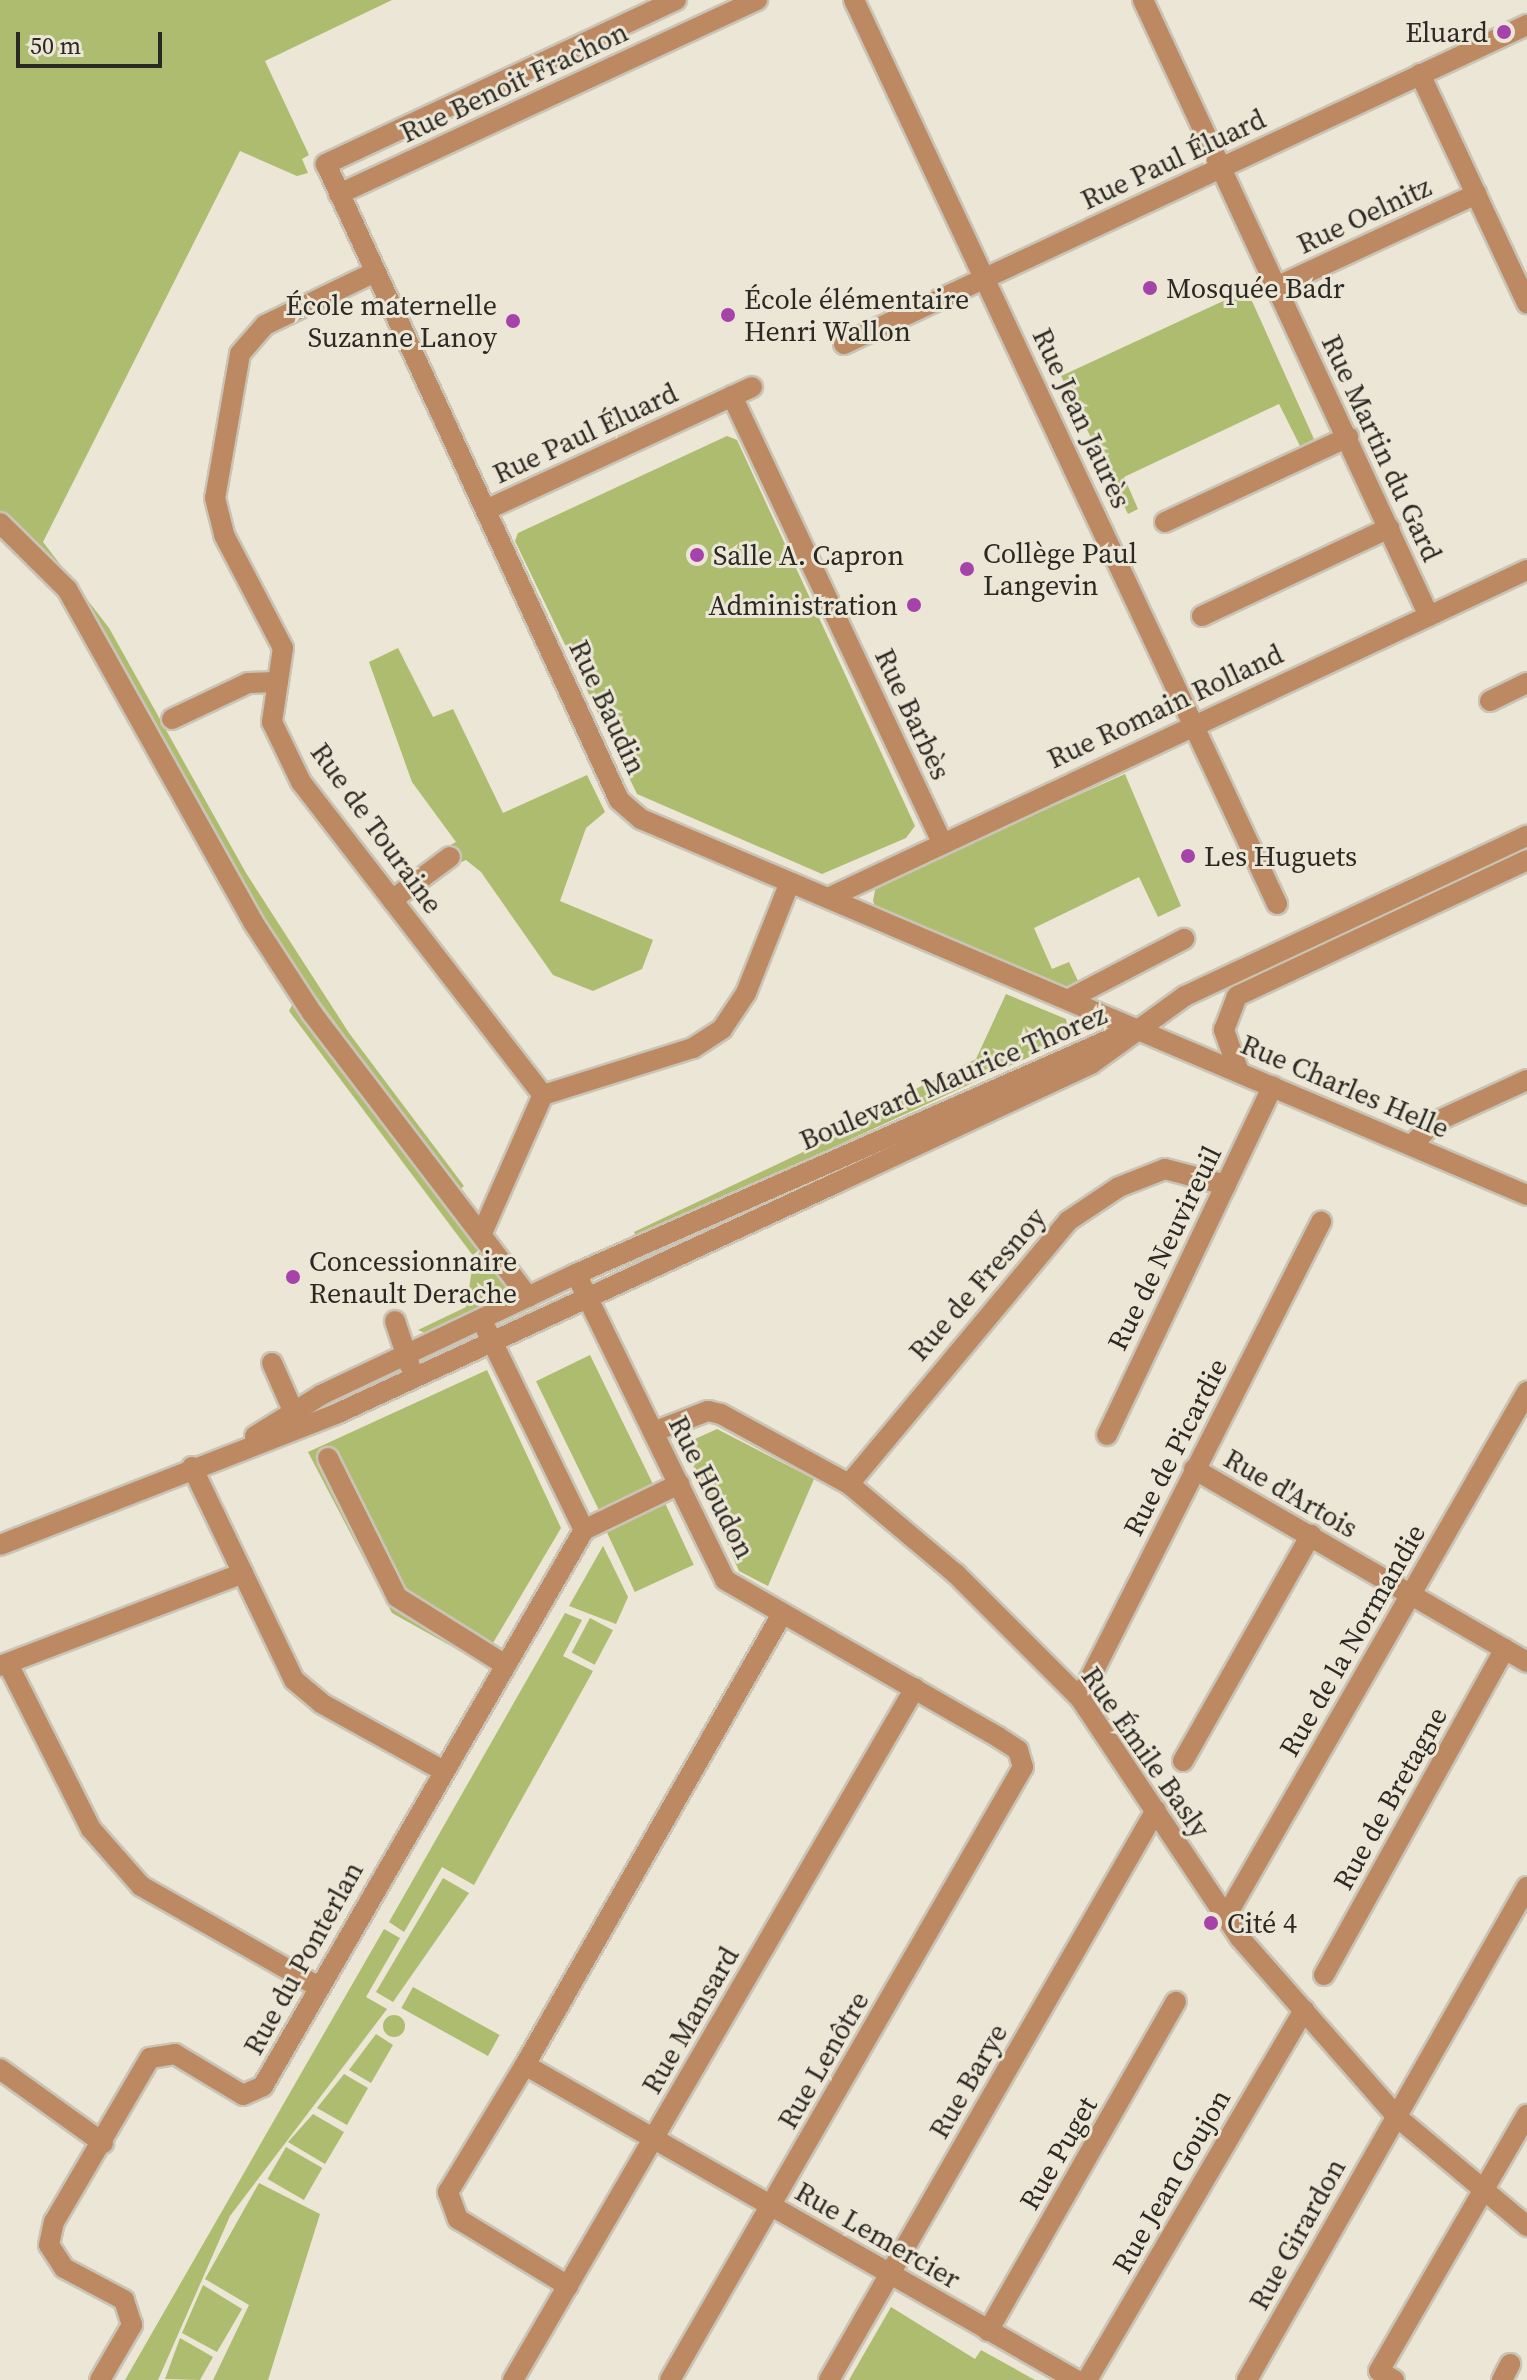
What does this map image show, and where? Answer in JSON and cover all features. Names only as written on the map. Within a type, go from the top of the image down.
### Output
[{"type":"street","name":"Rue Baudin","points":[[676,0],[326,164],[339,194],[619,800],[641,819],[1141,1028]]},
{"type":"street","name":"Rue Benoit Frachon","points":[[339,194],[757,0]]},
{"type":"street","name":"Rue Jean Jaurès","points":[[854,0],[1277,904]]},
{"type":"street","name":"Rue Martin du Gard","points":[[1143,0],[1429,616]]},
{"type":"street","name":"Rue Paul Éluard","points":[[844,344],[1527,25]]},
{"type":"street","points":[[1420,74],[1527,303]]},
{"type":"street","name":"Rue Oelnitz","points":[[1276,287],[1476,194]]},
{"type":"street","name":"Rue de Touraine","points":[[375,272],[265,325],[240,354],[215,498],[224,535],[283,648],[272,722],[301,782],[543,1095]]},
{"type":"street","name":"Rue Paul Éluard","points":[[486,510],[752,387]]},
{"type":"street","name":"Rue Barbès","points":[[732,396],[941,840]]},
{"type":"street","points":[[1165,522],[1348,437]]},
{"type":"street","points":[[0,523],[67,589],[287,975],[528,1297]]},
{"type":"street","points":[[1202,616],[1389,528]]},
{"type":"street","name":"Rue Romain Rolland","points":[[828,898],[941,840],[1527,570]]},
{"type":"street","points":[[172,719],[248,683],[278,682]]},
{"type":"street","points":[[1490,701],[1527,683]]},
{"type":"street","points":[[1141,1028],[1185,996],[1527,836]]},
{"type":"street","points":[[392,900],[450,857]]},
{"type":"street","points":[[1239,1072],[1224,1030],[1237,996],[1527,860]]},
{"type":"street","points":[[482,1233],[543,1095],[693,1048],[722,1029],[746,993],[790,882]]},
{"type":"street","points":[[1069,999],[1184,939]]},
{"type":"street","name":"Rue Charles Helle","points":[[1141,1028],[1527,1195]]},
{"type":"street","name":"Boulevard Maurice Thorez","points":[[297,1420],[405,1355],[576,1274],[1072,1051],[1141,1028]]},
{"type":"street","name":"Boulevard Maurice Thorez","points":[[0,1545],[192,1467],[297,1420],[415,1377],[586,1295],[1091,1064],[1141,1028]]},
{"type":"street","points":[[1412,1145],[1433,1123],[1527,1080]]},
{"type":"street","name":"Rue de Neuvireuil","points":[[1107,1435],[1273,1086]]},
{"type":"street","name":"Rue de Fresnoy","points":[[849,1484],[1068,1221],[1119,1187],[1165,1169],[1226,1185]]},
{"type":"street","name":"Rue de Picardie","points":[[1080,1698],[1321,1222]]},
{"type":"street","name":"Rue Houdon","points":[[576,1274],[725,1580],[1018,1750],[1023,1767]]},
{"type":"street","points":[[481,1319],[584,1530],[679,1484]]},
{"type":"street","points":[[395,1321],[415,1377]]},
{"type":"street","points":[[272,1363],[297,1420]]},
{"type":"street","name":"Rue de la Normandie","points":[[1225,1918],[1527,1392]]},
{"type":"street","name":"Rue Émile Basly","points":[[653,1432],[708,1411],[721,1414],[849,1484],[956,1574],[1080,1698],[1225,1918],[1397,2117],[1527,2226]]},
{"type":"street","points":[[328,1458],[397,1597],[504,1664]]},
{"type":"street","points":[[192,1467],[294,1680],[321,1703],[442,1770]]},
{"type":"street","name":"Rue d'Artois","points":[[1194,1469],[1527,1662]]},
{"type":"street","name":"Rue du Ponterlan","points":[[100,2380],[132,2325],[124,2300],[64,2268],[49,2245],[54,2222],[150,2058],[175,2054],[243,2095],[263,2086],[442,1770],[584,1530]]},
{"type":"street","points":[[1183,1761],[1311,1535]]},
{"type":"street","points":[[243,1573],[4,1665],[91,1829],[141,1886],[319,1987]]},
{"type":"street","points":[[568,2286],[458,2219],[448,2192],[525,2065],[782,1614]]},
{"type":"street","name":"Rue de Bretagne","points":[[1324,1975],[1505,1649]]},
{"type":"street","name":"Rue Mansard","points":[[513,2380],[915,1688]]},
{"type":"street","name":"Rue Lenôtre","points":[[670,2380],[773,2206],[1023,1767]]},
{"type":"street","name":"Rue Barye","points":[[829,2380],[1156,1810]]},
{"type":"street","name":"Rue Girardon","points":[[1247,2380],[1527,1887]]},
{"type":"street","name":"Rue Puget","points":[[988,2331],[1176,2002]]},
{"type":"street","name":"Rue Jean Goujon","points":[[1087,2380],[1304,2010]]},
{"type":"street","name":"Rue Lemercier","points":[[525,2065],[1076,2380]]},
{"type":"street","points":[[0,2069],[103,2143]]},
{"type":"street","points":[[1394,2380],[1379,2371],[1527,2115]]},
{"type":"green space","points":[[0,0],[392,0],[265,61],[309,155],[302,159],[308,173],[297,176],[240,151],[43,542],[109,628],[246,873],[349,1033],[464,1186],[458,1191],[259,918],[96,626],[0,516]]},
{"type":"green space","points":[[1247,290],[1314,439],[1300,446],[1279,404],[1124,477],[1138,509],[1128,514],[1061,376]]},
{"type":"green space","points":[[727,436],[737,440],[915,826],[906,838],[822,874],[637,794],[515,541],[518,533]]},
{"type":"green space","points":[[398,648],[433,717],[453,709],[503,813],[587,775],[605,812],[586,828],[560,901],[653,940],[642,969],[593,991],[553,975],[481,872],[466,860],[455,865],[443,849],[456,842],[412,782],[369,662]]},
{"type":"green space","points":[[1125,774],[1181,906],[1158,917],[1139,877],[1034,928],[1052,969],[1069,962],[1078,981],[1067,987],[877,910],[873,901],[876,885]]},
{"type":"green space","points":[[1006,994],[1066,1019],[1070,1038],[637,1238],[634,1232],[858,1126],[857,1118],[976,1059]]},
{"type":"green space","points":[[295,1000],[512,1285],[508,1299],[432,1336],[418,1330],[466,1307],[474,1257],[289,1011]]},
{"type":"green space","points":[[590,1355],[655,1488],[601,1514],[536,1381]]},
{"type":"green space","points":[[487,1370],[561,1528],[493,1643],[488,1640],[476,1660],[392,1613],[308,1452]]},
{"type":"green space","points":[[717,1429],[814,1479],[768,1586],[739,1571],[684,1444]]},
{"type":"green space","points":[[665,1503],[694,1565],[635,1592],[606,1530]]},
{"type":"green space","points":[[603,1546],[628,1597],[616,1624],[569,1606]]},
{"type":"green space","points":[[565,1613],[582,1620],[563,1656],[593,1671],[474,1885],[442,1867],[404,1932],[389,1922]]},
{"type":"green space","points":[[590,1618],[613,1630],[595,1665],[572,1652]]},
{"type":"green space","points":[[443,1878],[469,1893],[393,2002],[376,1992]]},
{"type":"green space","points":[[384,1929],[400,1938],[366,1997],[387,2009],[230,2216],[158,2380],[125,2380]]},
{"type":"green space","points":[[413,1987],[500,2035],[488,2056],[401,2008]]},
{"type":"green space","points":[[394,2015],[402,2018],[405,2026],[402,2034],[394,2037],[386,2034],[383,2026],[386,2018]]},
{"type":"green space","points":[[376,2034],[393,2045],[371,2083],[349,2070]]},
{"type":"green space","points":[[344,2074],[368,2088],[347,2125],[317,2108]]},
{"type":"green space","points":[[313,2114],[344,2132],[325,2164],[288,2142]]},
{"type":"green space","points":[[286,2147],[322,2168],[304,2200],[268,2179]]},
{"type":"green space","points":[[259,2183],[320,2214],[268,2380],[213,2380],[249,2305],[205,2279]]},
{"type":"green space","points":[[203,2285],[242,2309],[217,2352],[182,2333]]},
{"type":"green space","points":[[891,2307],[975,2359],[981,2350],[1035,2380],[849,2380]]},
{"type":"green space","points":[[180,2338],[213,2357],[200,2380],[165,2379]]},
{"type":"place","name":"Eluard","points":[[1504,32]]},
{"type":"place","name":"Mosquée Badr","points":[[1150,288]]},
{"type":"place","name":"École élémentaire Henri Wallon","points":[[728,315]]},
{"type":"place","name":"École maternelle Suzanne Lanoy","points":[[513,321]]},
{"type":"place","name":"Salle A. Capron","points":[[697,555]]},
{"type":"place","name":"Collège Paul Langevin","points":[[967,569]]},
{"type":"place","name":"Administration","points":[[914,605]]},
{"type":"place","name":"Les Huguets","points":[[1188,856]]},
{"type":"place","name":"Concessionnaire Renault Derache","points":[[293,1277]]},
{"type":"place","name":"Cité 4","points":[[1211,1923]]}]
